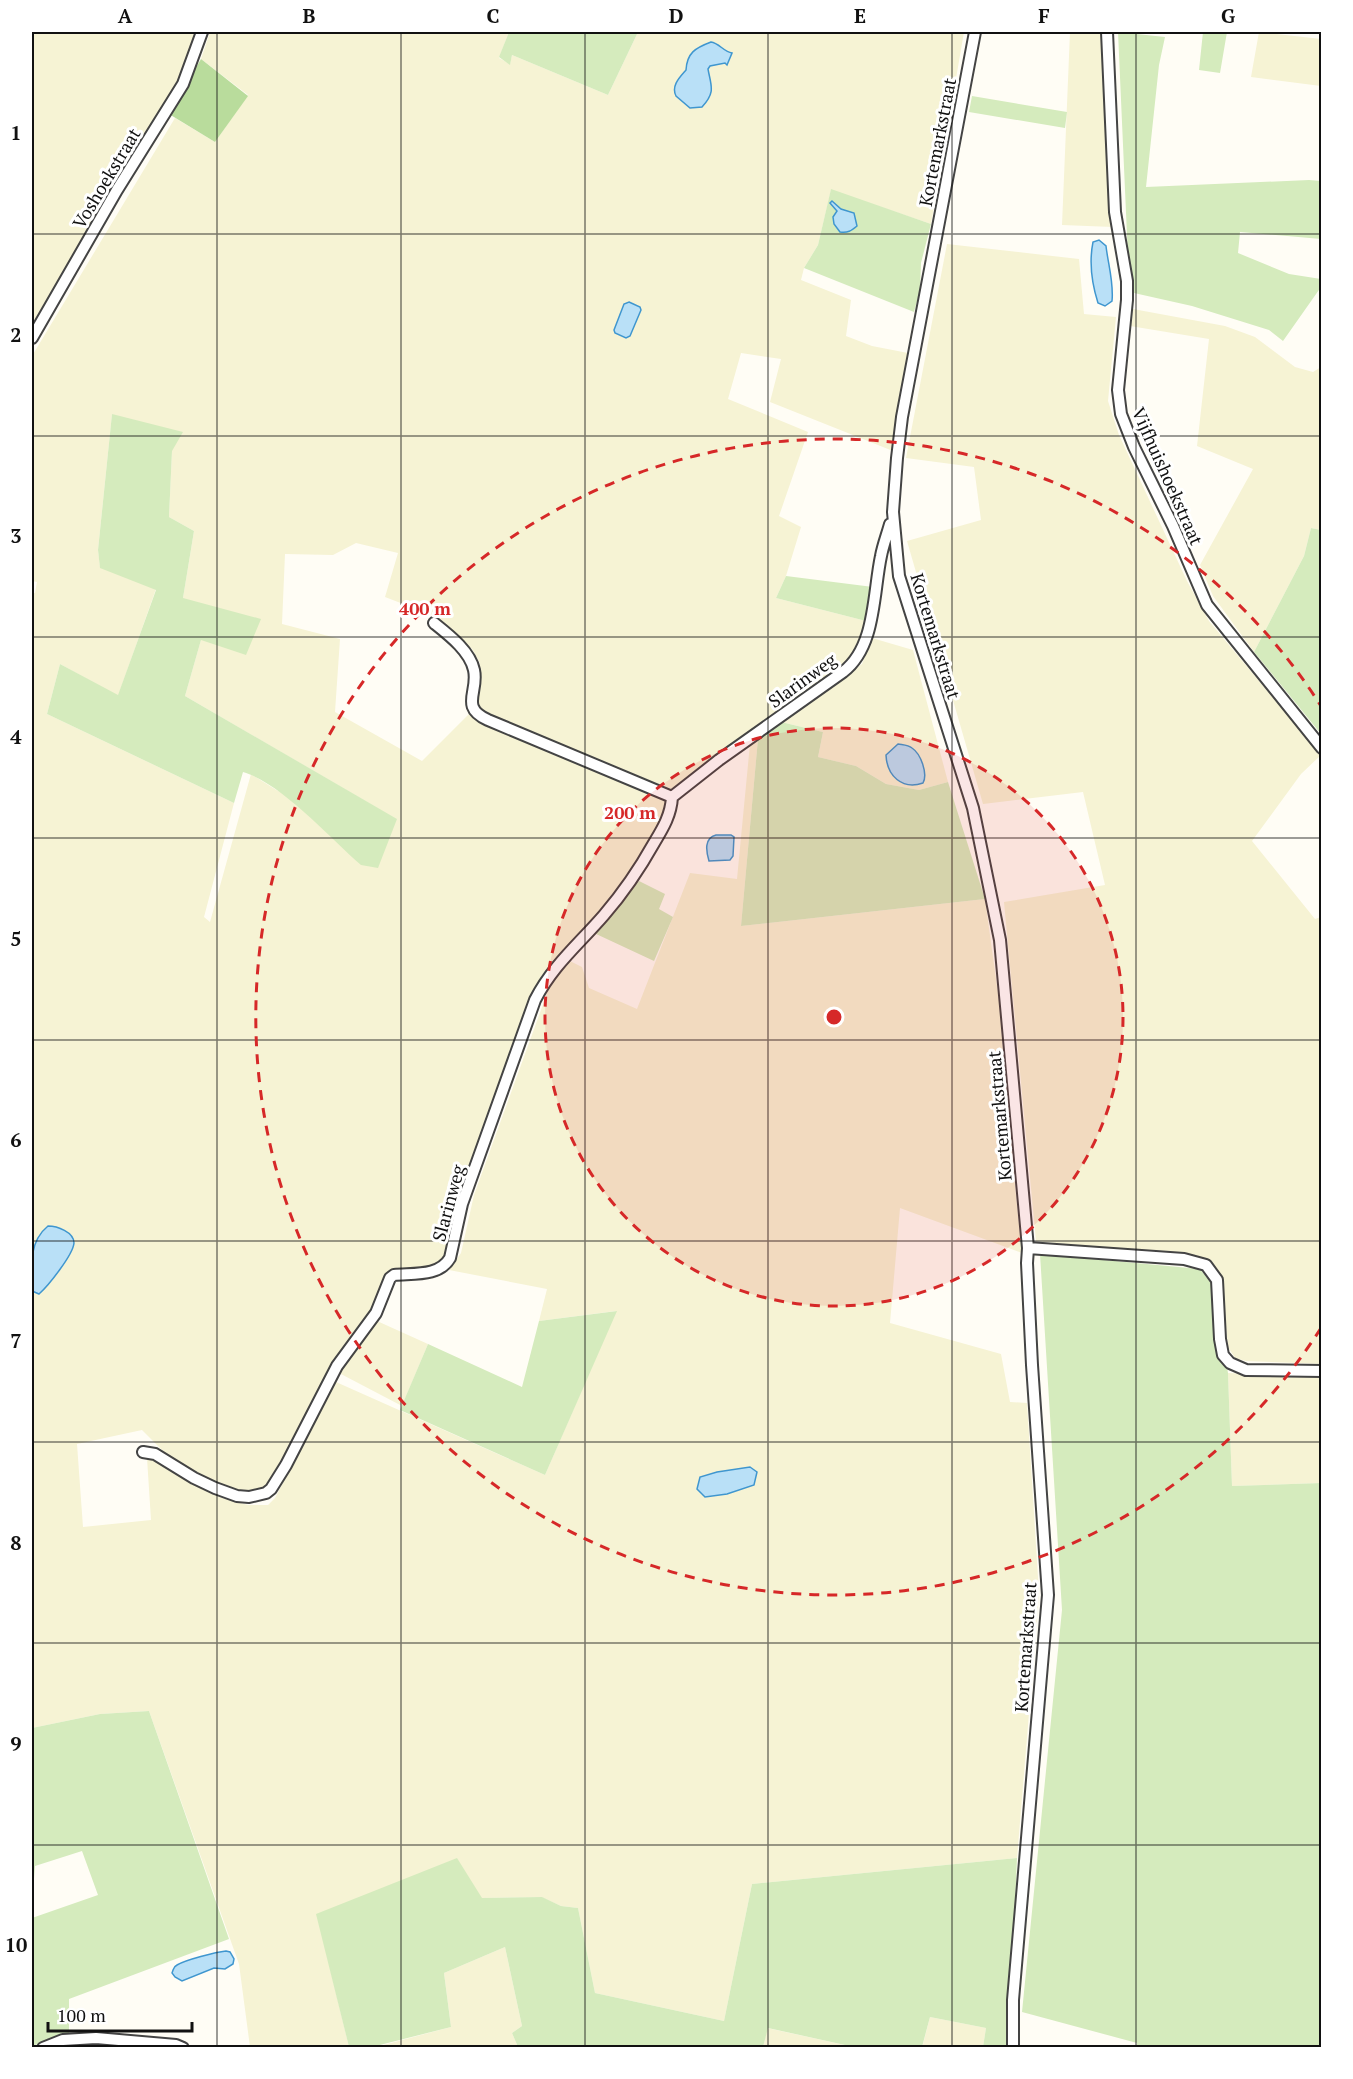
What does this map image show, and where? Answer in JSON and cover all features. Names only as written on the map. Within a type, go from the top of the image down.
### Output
[{"type":"street","name":"Voshoekstraat","points":[[32,338],[117,190],[183,84],[202,32]]},
{"type":"street","name":"Kortemarkstraat","points":[[975,32],[902,417],[893,512],[899,576],[973,808],[999,940],[1028,1248],[1032,1365],[1048,1595],[1014,1989],[1014,2048]]},
{"type":"street","name":"Vijfhuishoekstraat","points":[[1107,32],[1115,212],[1127,281],[1118,390],[1121,414],[1207,605],[1322,748]]},
{"type":"street","name":"Slarinweg","points":[[143,1452],[155,1454],[205,1483],[237,1496],[260,1496],[271,1489],[286,1465],[337,1366],[376,1313],[390,1278],[394,1275],[436,1271],[447,1264],[462,1204],[535,1000],[545,981],[565,956],[604,916],[647,855],[667,820],[672,808],[672,797],[719,760],[843,672],[856,659],[868,631],[881,555],[893,512]]},
{"type":"street","points":[[434,623],[451,637],[469,658],[475,672],[471,704],[475,713],[672,797]]},
{"type":"street","points":[[1028,1248],[1184,1259],[1206,1265],[1217,1280],[1220,1340],[1223,1355],[1230,1363],[1246,1370],[1322,1371]]},
{"type":"street","points":[[42,2048],[63,2040],[96,2038],[176,2045],[183,2048]]},
{"type":"shaded area","points":[[32,32],[199,32],[165,108],[121,175],[32,325]]},
{"type":"shaded area","points":[[210,32],[509,32],[499,58],[510,64],[512,55],[608,95],[638,32],[964,32],[931,224],[831,190],[818,245],[804,268],[801,280],[851,300],[846,336],[872,346],[908,353],[893,451],[770,402],[781,359],[741,353],[728,399],[808,432],[779,516],[801,527],[786,576],[776,598],[866,621],[862,637],[848,661],[674,790],[479,712],[475,701],[480,663],[472,649],[437,617],[385,597],[398,553],[356,543],[333,555],[285,554],[282,624],[340,639],[335,712],[422,761],[469,714],[668,800],[668,813],[620,890],[542,975],[523,1024],[444,1261],[429,1270],[390,1272],[373,1311],[287,1458],[263,1491],[251,1494],[216,1484],[167,1455],[142,1430],[77,1444],[83,1527],[151,1520],[147,1458],[157,1459],[181,1476],[219,1497],[248,1505],[268,1505],[275,1498],[336,1382],[545,1475],[616,1311],[539,1321],[547,1289],[449,1270],[461,1253],[474,1195],[550,985],[570,961],[582,967],[589,988],[637,1009],[690,873],[737,879],[750,744],[758,739],[741,926],[985,899],[1000,1008],[1006,1101],[1022,1253],[900,1208],[890,1323],[1001,1354],[1010,1402],[1027,1403],[1039,1593],[1017,1858],[752,1884],[724,2021],[595,1993],[578,1908],[561,1906],[541,1897],[482,1898],[317,1914],[349,2047],[250,2047],[239,1964],[149,1711],[100,1714],[32,1728],[32,593],[35,593],[37,582],[32,581],[32,356],[175,118],[215,142],[248,95],[201,59]],"holes":[[[112,414],[172,451],[169,517],[194,531],[183,598],[201,640],[185,696],[396,819],[278,791],[251,774],[210,922],[204,917],[234,803],[47,714],[60,664],[118,696],[156,589],[100,567],[98,550]]]},
{"type":"shaded area","points":[[1070,32],[1103,32],[1113,227],[1062,225]]},
{"type":"shaded area","points":[[1259,32],[1321,39],[1321,86],[1251,77]]},
{"type":"shaded area","points":[[947,244],[1079,259],[1084,314],[1116,317],[1108,401],[1119,435],[1187,581],[1209,621],[1321,755],[1301,774],[1252,841],[1315,919],[1321,917],[1321,1364],[1246,1361],[1235,1358],[1228,1347],[1222,1285],[1215,1268],[1204,1259],[1036,1241],[1004,902],[1105,885],[1083,792],[983,804],[907,541],[981,520],[974,467],[906,458]]},
{"type":"shaded area","points":[[1133,309],[1225,326],[1255,337],[1295,367],[1313,372],[1321,367],[1321,530],[1311,528],[1304,556],[1254,652],[1213,596],[1200,565],[1253,469],[1197,446],[1209,339],[1130,326]]},
{"type":"shaded area","points":[[872,638],[913,650],[948,782],[919,790],[886,784],[856,766],[818,757],[823,732],[781,722],[862,664]]},
{"type":"shaded area","points":[[377,1321],[428,1344],[402,1406],[339,1373]]},
{"type":"shaded area","points":[[1228,1373],[1321,1377],[1321,1483],[1232,1486]]},
{"type":"shaded area","points":[[505,1947],[522,2026],[512,2033],[518,2047],[372,2048],[451,2027],[444,1973]]},
{"type":"shaded area","points":[[930,2017],[986,2028],[983,2047],[922,2048]]},
{"type":"shaded area","points":[[767,2028],[854,2047],[763,2048]]},
{"type":"green space","points":[[509,32],[638,32],[608,95],[512,55],[510,65],[499,57]]},
{"type":"green space","points":[[1118,32],[1165,37],[1159,65],[1146,187],[1321,181],[1321,239],[1240,232],[1238,253],[1289,274],[1321,279],[1321,287],[1283,341],[1269,330],[1192,306],[1134,293],[1129,280]]},
{"type":"green space","points":[[1203,32],[1227,32],[1220,73],[1199,70]]},
{"type":"green space","points":[[201,59],[248,96],[215,142],[169,114]]},
{"type":"green space","points":[[972,96],[1067,112],[1065,128],[969,112]]},
{"type":"green space","points":[[831,189],[931,224],[921,263],[920,290],[914,312],[804,268],[818,245]]},
{"type":"green space","points":[[112,414],[183,432],[172,451],[169,517],[194,531],[183,598],[261,619],[246,655],[201,640],[185,696],[397,819],[378,868],[361,865],[305,812],[258,778],[243,772],[234,803],[47,714],[60,664],[118,695],[156,590],[100,568],[98,550]]},
{"type":"green space","points":[[1311,528],[1321,530],[1321,734],[1254,652],[1304,556]]},
{"type":"green space","points":[[786,576],[873,587],[866,621],[776,598]]},
{"type":"green space","points":[[781,722],[823,732],[818,757],[856,766],[886,784],[919,790],[948,782],[985,899],[741,926],[758,739]]},
{"type":"green space","points":[[639,881],[665,894],[659,909],[673,917],[654,961],[594,933]]},
{"type":"green space","points":[[1040,1254],[1200,1269],[1211,1283],[1228,1373],[1232,1486],[1321,1483],[1321,2047],[1136,2047],[1137,2043],[1022,2012],[1062,1610]]},
{"type":"green space","points":[[617,1311],[545,1475],[400,1410],[428,1344],[522,1387],[539,1321]]},
{"type":"green space","points":[[149,1711],[229,1939],[69,1999],[69,2033],[32,2046],[32,1918],[98,1895],[82,1851],[35,1866],[32,1904],[32,1728],[100,1714]]},
{"type":"green space","points":[[457,1858],[482,1898],[542,1897],[561,1906],[578,1908],[595,1993],[724,2021],[752,1884],[1017,1858],[1009,2047],[983,2047],[986,2028],[930,2017],[922,2047],[854,2047],[768,2028],[763,2047],[518,2047],[512,2033],[522,2026],[505,1947],[444,1973],[451,2027],[372,2047],[349,2047],[316,1914]]},
{"type":"water","points":[[711,42],[732,53],[727,65],[725,63],[710,66],[708,69],[711,93],[702,107],[690,108],[676,96],[675,85],[686,70],[690,55]]},
{"type":"water","points":[[832,201],[841,209],[854,213],[857,226],[849,231],[840,232],[834,224],[833,217],[837,211],[830,203]]},
{"type":"water","points":[[1099,240],[1106,246],[1112,287],[1112,301],[1105,306],[1098,303],[1092,273],[1093,242]]},
{"type":"water","points":[[629,302],[640,307],[641,310],[630,336],[626,338],[615,333],[614,330],[624,304]]},
{"type":"water","points":[[898,744],[910,747],[918,755],[923,764],[923,783],[908,785],[902,783],[889,769],[886,755]]},
{"type":"water","points":[[716,835],[734,837],[733,856],[730,860],[709,861],[708,842]]},
{"type":"water","points":[[48,1226],[60,1228],[68,1233],[74,1243],[65,1262],[39,1294],[32,1291],[32,1256],[37,1240]]},
{"type":"water","points":[[750,1467],[757,1472],[754,1485],[727,1494],[705,1497],[697,1489],[700,1477]]},
{"type":"water","points":[[226,1951],[230,1952],[234,1959],[233,1964],[225,1969],[214,1968],[182,1981],[172,1973],[175,1966],[181,1963]]},
{"type":"waterway","points":[[61,2048],[67,2045],[94,2046],[94,2048]]}]
